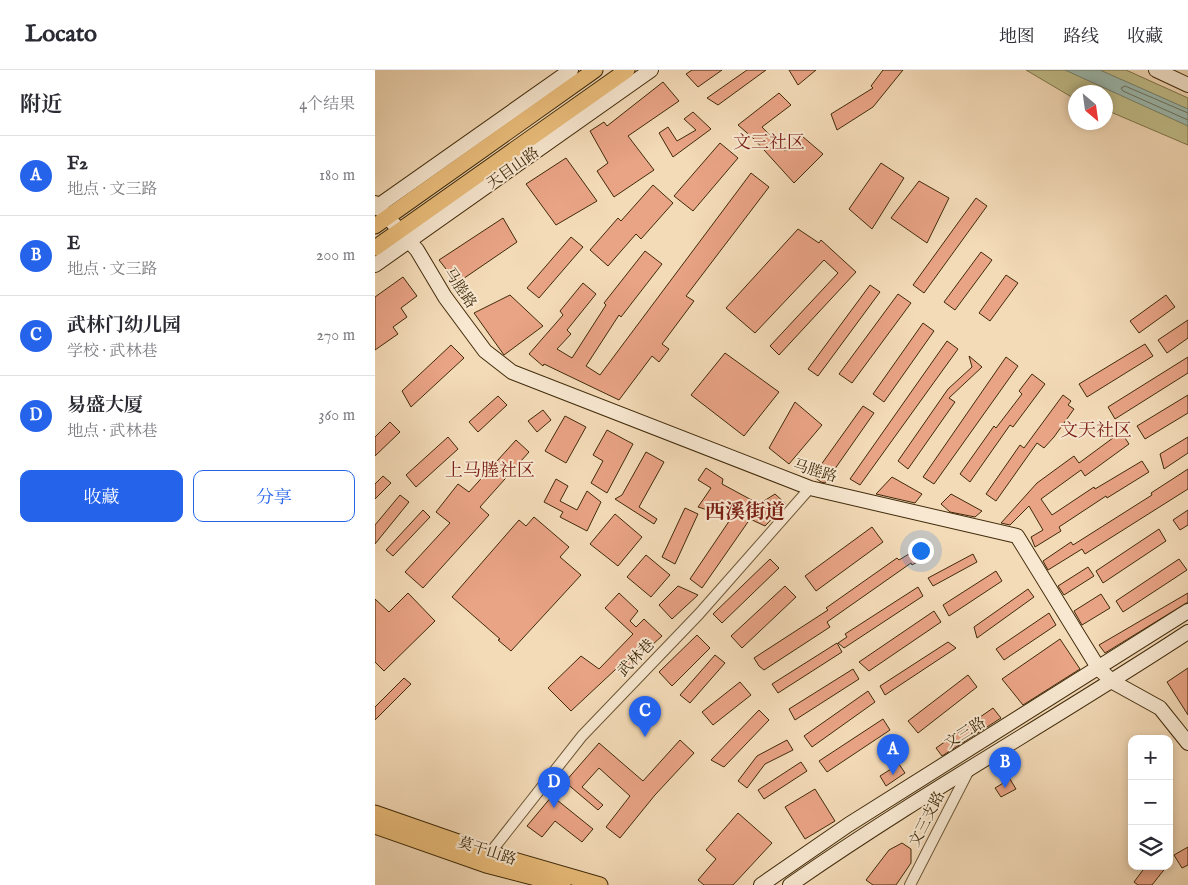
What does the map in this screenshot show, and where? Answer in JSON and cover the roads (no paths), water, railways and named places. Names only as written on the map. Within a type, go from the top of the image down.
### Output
[{"type":"main road","points":[[375,226],[379,208],[571,70]]},
{"type":"main road","points":[[379,208],[595,70]]},
{"type":"main road","name":"天目山路","points":[[375,266],[406,236],[627,70]]},
{"type":"main road","name":"天目山路","points":[[375,248],[406,236],[651,70]]},
{"type":"main road","points":[[1156,70],[1188,85]]},
{"type":"main road","name":"马塍路","points":[[379,208],[406,236],[445,297],[485,351],[512,372],[810,488],[1017,536],[1099,669],[1113,682],[1159,708],[1188,743]]},
{"type":"main road","name":"文三路","points":[[761,885],[848,825],[1099,669],[1188,611]]},
{"type":"main road","points":[[790,885],[855,840],[1113,682],[1188,632]]},
{"type":"main road","name":"莫干山路","points":[[375,813],[490,854],[600,885]]},
{"type":"main road","name":"莫干山路","points":[[375,826],[486,864],[563,885]]},
{"type":"street","name":"武林巷","points":[[490,854],[582,736],[699,614],[810,488]]},
{"type":"street","name":"文三支路","points":[[910,885],[971,768]]},
{"type":"water","points":[[1065,70],[1100,70],[1188,109],[1188,126],[1113,92],[1113,85],[1098,85]]},
{"type":"place","name":"武林门幼儿园","points":[[645,737]]},
{"type":"place","name":"F2","points":[[893,775]]},
{"type":"place","name":"E","points":[[1005,788]]},
{"type":"place","name":"易盛大厦","points":[[554,808]]},
{"type":"district","name":"文三社区","points":[[769,143]]},
{"type":"district","name":"文天社区","points":[[1096,431]]},
{"type":"district","name":"上马塍社区","points":[[490,471]]},
{"type":"district","name":"西溪街道","points":[[745,512]]}]
